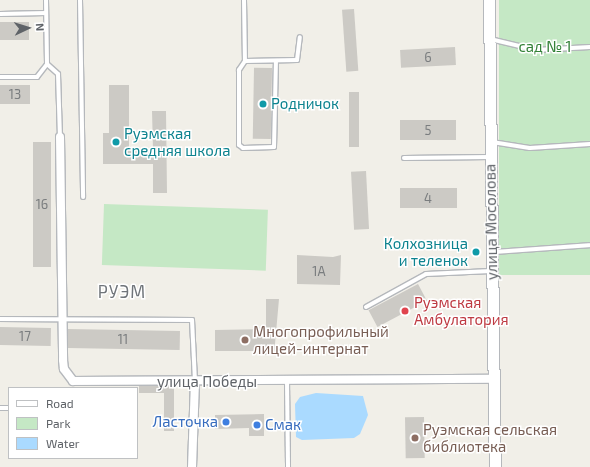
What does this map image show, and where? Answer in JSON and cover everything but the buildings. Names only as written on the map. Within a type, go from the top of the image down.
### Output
[{"type":"street","name":"улица Мосолова","points":[[489,0],[492,379],[495,467]]},
{"type":"street","name":"улица Победы","points":[[60,137],[64,369],[73,381],[287,382],[492,379]]},
{"type":"street","points":[[192,467],[194,381]]},
{"type":"lane","points":[[0,77],[37,76],[47,64],[46,0]]},
{"type":"lane","points":[[80,0],[83,197]]},
{"type":"lane","points":[[244,0],[245,61],[239,70],[239,145],[242,148],[274,147],[276,61]]},
{"type":"lane","points":[[0,14],[46,13]]},
{"type":"lane","points":[[245,61],[297,60],[300,37]]},
{"type":"lane","points":[[489,39],[536,50],[590,47]]},
{"type":"lane","points":[[47,64],[58,74],[60,137]]},
{"type":"lane","points":[[490,142],[530,148],[590,144]]},
{"type":"lane","points":[[404,158],[490,157]]},
{"type":"lane","points":[[491,252],[590,245]]},
{"type":"lane","points":[[366,306],[426,274],[491,271]]},
{"type":"lane","points":[[0,319],[192,320],[194,381]]},
{"type":"lane","points":[[287,382],[288,467]]},
{"type":"green space","name":"сад № 1","points":[[499,0],[590,0],[590,275],[499,275]]},
{"type":"green space","points":[[104,204],[268,210],[266,271],[102,265]]},
{"type":"water","points":[[316,393],[363,396],[368,415],[360,434],[354,438],[302,440],[296,437],[295,404],[300,397]]},
{"type":"place","name":"Родничок","points":[[263,104]]},
{"type":"place","name":"Руэмская средняя школа","points":[[116,142]]},
{"type":"place","name":"Колхозница и теленок","points":[[476,252]]},
{"type":"place","name":"Руэмская Амбулатория","points":[[405,311]]},
{"type":"place","name":"Многопрофильный лицей-интернат","points":[[245,340]]},
{"type":"place","name":"Ласточка","points":[[226,422]]},
{"type":"place","name":"Смак","points":[[257,425]]},
{"type":"place","name":"Руэмская сельская библиотека","points":[[415,438]]},
{"type":"district","name":"РУЭМ","points":[[122,292]]}]
